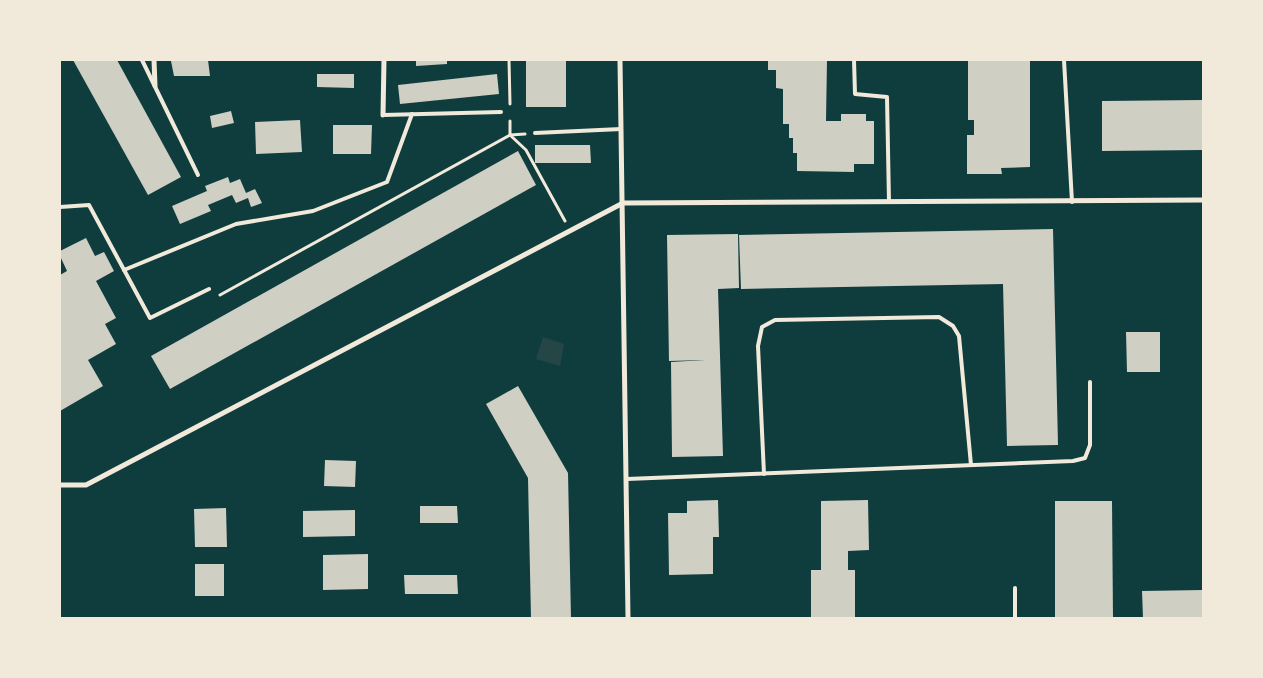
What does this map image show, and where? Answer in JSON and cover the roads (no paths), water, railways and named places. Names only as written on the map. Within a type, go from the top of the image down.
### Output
[{"type":"street","points":[[154,60],[155,86]]},
{"type":"street","points":[[383,115],[384,60]]},
{"type":"street","points":[[620,60],[628,618]]},
{"type":"street","points":[[60,485],[86,485],[623,203],[1203,200]]},
{"type":"lane","points":[[142,60],[198,175]]},
{"type":"lane","points":[[854,60],[855,94],[887,97],[889,202]]},
{"type":"lane","points":[[1064,60],[1072,202]]},
{"type":"lane","points":[[383,115],[501,112]]},
{"type":"lane","points":[[124,270],[236,224],[313,210],[387,182],[412,114]]},
{"type":"lane","points":[[535,133],[621,129]]},
{"type":"lane","points":[[60,207],[89,206],[150,318],[209,288]]},
{"type":"lane","points":[[764,474],[758,346],[762,327],[775,320],[938,317],[953,326],[960,336],[971,465]]},
{"type":"lane","points":[[626,479],[1073,461],[1085,458],[1090,445],[1090,382]]},
{"type":"lane","points":[[1015,588],[1015,618]]}]
